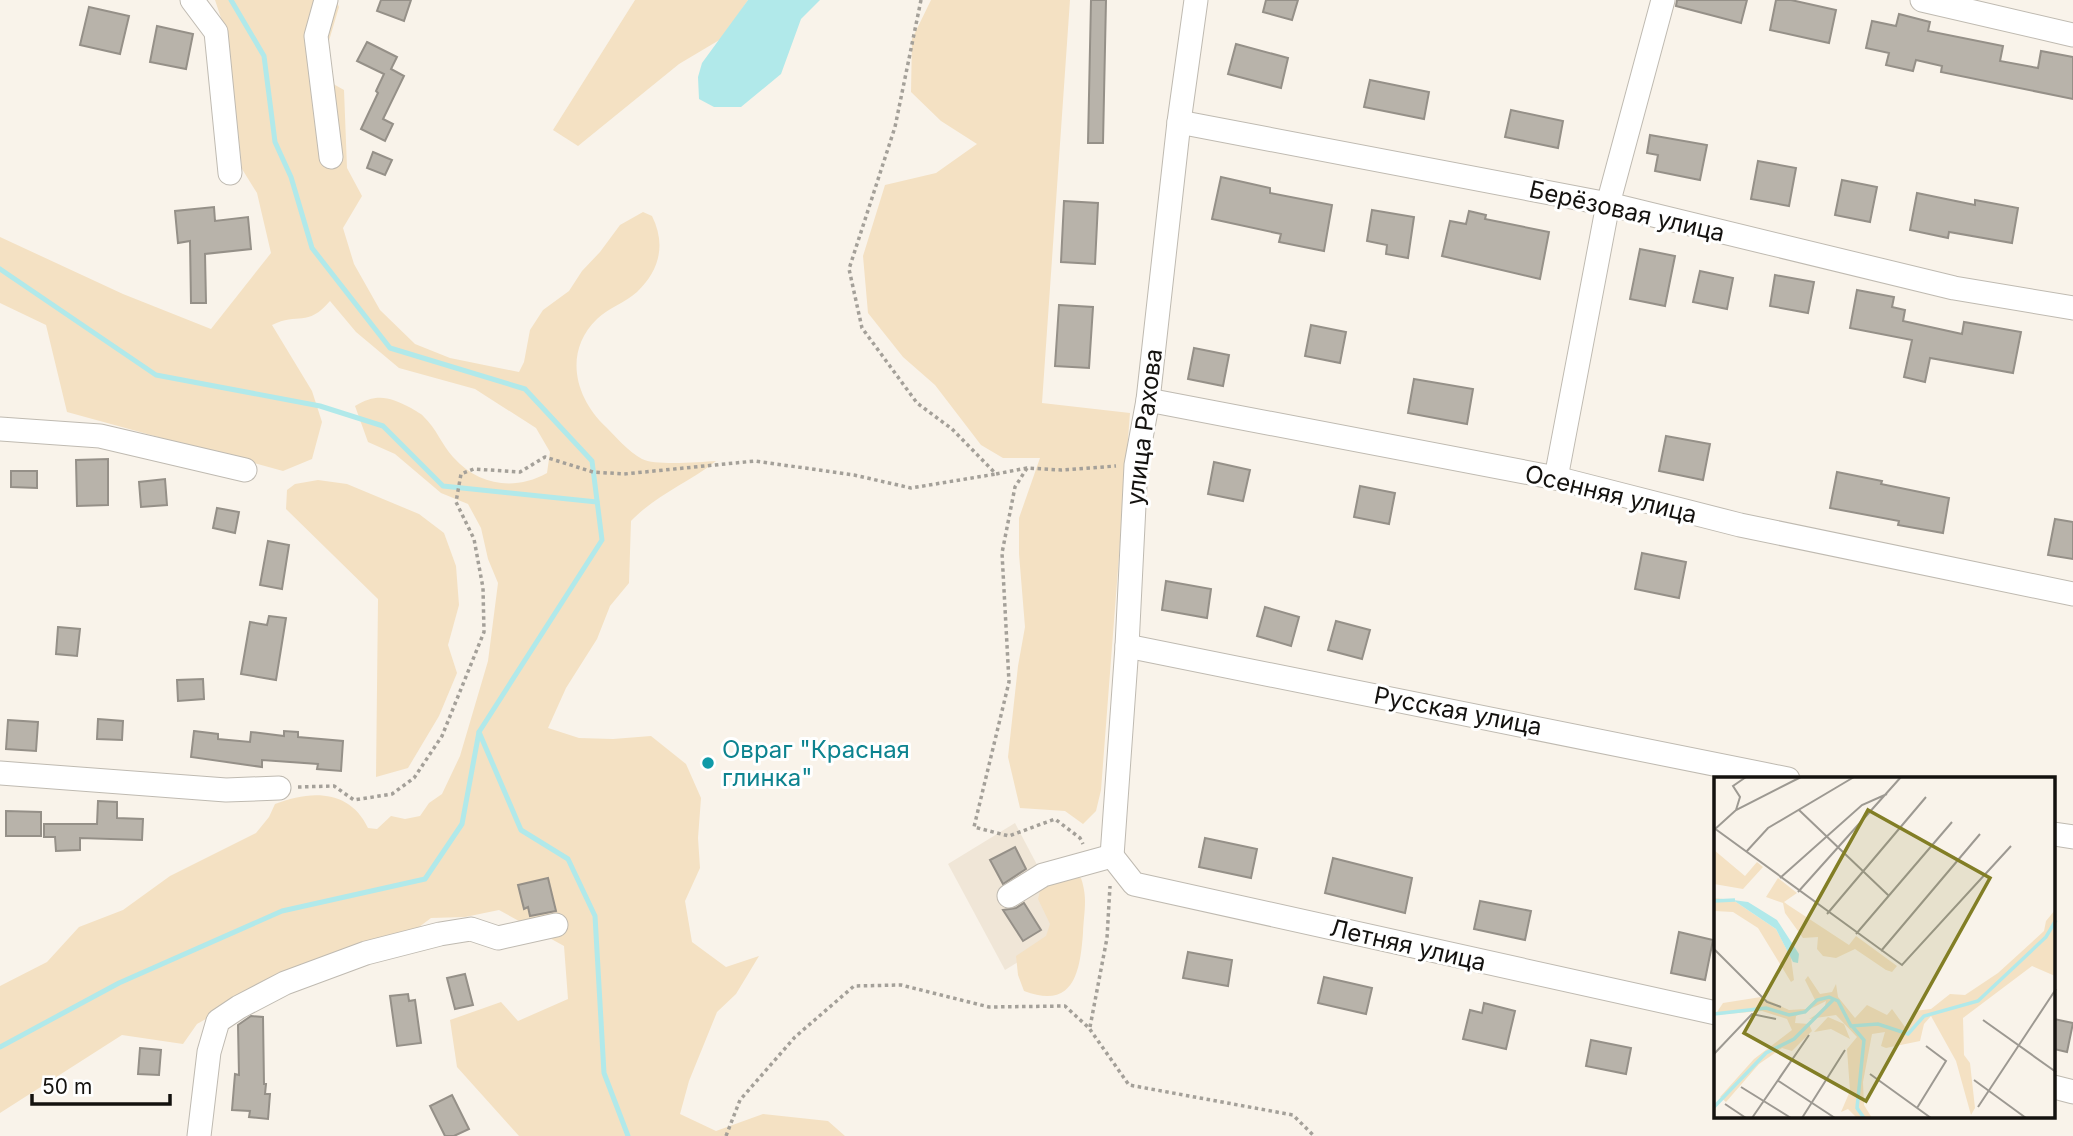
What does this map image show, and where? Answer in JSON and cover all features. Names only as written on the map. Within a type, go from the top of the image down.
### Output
[{"type":"street","points":[[192,0],[216,32],[230,173]]},
{"type":"street","points":[[326,0],[316,36],[331,157]]},
{"type":"street","name":"улица Рахова","points":[[1103,859],[1127,646],[1136,465],[1148,400],[1179,122],[1196,0]]},
{"type":"street","points":[[1556,478],[1608,204],[1663,0]]},
{"type":"street","points":[[1922,0],[2073,35]]},
{"type":"street","name":"Берёзовая улица","points":[[1179,122],[1608,204],[1954,288],[2073,308]]},
{"type":"street","name":"Осенняя улица","points":[[1148,400],[1556,478],[1740,525],[2073,594]]},
{"type":"street","points":[[0,429],[100,436],[245,470]]},
{"type":"street","name":"Русская улица","points":[[1127,646],[1778,777]]},
{"type":"street","points":[[0,773],[226,790],[279,788]]},
{"type":"street","points":[[1009,896],[1043,875],[1103,859]]},
{"type":"street","name":"Летняя улица","points":[[1103,859],[1133,884],[1714,1013]]},
{"type":"street","points":[[199,1136],[209,1052],[218,1021],[239,1007],[285,983],[366,953],[471,929],[498,938],[556,925]]},
{"type":"street","points":[[2056,1088],[2073,1092]]},
{"type":"path","points":[[921,0],[895,127],[849,269],[862,328],[917,403],[952,429],[996,474]]},
{"type":"path","points":[[279,788],[334,786],[354,800],[392,794],[414,778],[442,736],[484,632],[483,588],[474,539],[456,502],[461,474],[474,469],[520,472],[545,457],[593,472],[624,474],[755,461],[854,475],[911,488],[1027,468],[1061,470],[1136,465]]},
{"type":"path","points":[[1027,468],[1015,487],[1002,553],[1009,682],[974,827],[1009,836],[1055,819],[1103,859],[1107,938],[1089,1028]]},
{"type":"path","points":[[726,1136],[740,1100],[795,1037],[855,986],[901,985],[989,1007],[1065,1006],[1089,1028],[1129,1085],[1293,1115],[1314,1136]]},
{"type":"shaded area","points":[[215,0],[336,0],[339,7],[328,44],[312,72],[344,90],[347,168],[362,196],[343,228],[354,264],[380,310],[415,344],[450,358],[519,372],[524,362],[530,330],[543,310],[569,291],[620,225],[643,212],[652,216],[659,237],[656,266],[637,292],[601,315],[586,332],[577,360],[577,374],[587,403],[595,415],[642,459],[667,463],[716,461],[651,503],[631,521],[629,583],[610,606],[597,639],[566,688],[548,728],[579,738],[651,736],[686,764],[701,798],[698,838],[700,868],[685,901],[692,942],[726,967],[759,956],[736,994],[717,1012],[689,1081],[680,1114],[716,1131],[763,1114],[828,1121],[845,1136],[519,1136],[457,1067],[450,1020],[501,1002],[518,1021],[568,999],[564,946],[499,910],[465,917],[431,918],[415,930],[245,997],[197,1024],[183,1044],[122,1035],[0,1113],[0,986],[47,962],[79,927],[123,910],[170,876],[256,833],[269,817],[275,804],[288,799],[315,795],[340,800],[360,815],[368,828],[377,829],[391,816],[405,819],[420,816],[429,803],[442,794],[460,756],[488,661],[498,583],[488,559],[481,528],[468,504],[441,493],[395,454],[368,442],[355,406],[370,399],[383,398],[411,408],[428,421],[463,467],[486,480],[498,483],[522,482],[547,473],[550,452],[536,428],[475,389],[399,368],[356,332],[330,301],[308,317],[272,325],[312,391],[322,422],[312,459],[283,471],[67,412],[46,325],[0,303],[0,237],[123,294],[211,329],[271,253],[257,193],[242,169],[228,39]]},
{"type":"shaded area","points":[[635,0],[748,0],[721,39],[679,64],[578,146],[553,130]]},
{"type":"shaded area","points":[[931,0],[1070,0],[1042,403],[1130,413],[1101,790],[1096,811],[1083,824],[1065,811],[1020,808],[1008,757],[1025,627],[1019,518],[1040,458],[1003,458],[981,445],[935,385],[903,357],[868,313],[863,256],[885,185],[936,173],[977,144],[941,121],[911,92],[912,39]]},
{"type":"shaded area","points":[[318,480],[347,484],[419,514],[444,533],[456,566],[459,605],[448,645],[457,673],[439,716],[408,768],[376,777],[378,599],[286,509],[287,490],[295,484]]},
{"type":"shaded area","points":[[1015,823],[1071,929],[1005,970],[948,864]]},
{"type":"shaded area","points":[[1063,876],[1081,878],[1083,885],[1085,905],[1080,961],[1071,984],[1064,991],[1041,996],[1024,991],[1018,975],[1016,956],[1046,936],[1050,924],[1038,899],[1040,891]]},
{"type":"water","points":[[748,0],[820,0],[801,19],[781,74],[741,107],[714,107],[699,99],[698,77],[702,63]]},
{"type":"building","points":[[381,0],[411,0],[404,21],[377,11]]},
{"type":"building","points":[[1091,0],[1106,0],[1103,143],[1088,143]]},
{"type":"building","points":[[1266,0],[1298,0],[1292,20],[1263,12]]},
{"type":"building","points":[[1677,0],[1747,0],[1741,23],[1676,6]]},
{"type":"building","points":[[1776,0],[1791,0],[1836,10],[1829,43],[1770,30]]},
{"type":"building","points":[[89,7],[129,16],[120,54],[80,45]]},
{"type":"building","points":[[1899,14],[1930,22],[1928,31],[2003,46],[2000,61],[2038,68],[2041,51],[2073,57],[2073,99],[1941,72],[1942,66],[1916,60],[1913,71],[1886,65],[1889,53],[1866,48],[1872,21],[1896,26]]},
{"type":"building","points":[[157,26],[193,34],[186,69],[150,62]]},
{"type":"building","points":[[367,42],[397,57],[391,69],[404,76],[383,119],[393,124],[385,141],[361,129],[384,74],[357,61]]},
{"type":"building","points":[[1236,44],[1288,58],[1281,88],[1228,74]]},
{"type":"building","points":[[1370,80],[1429,92],[1424,119],[1364,107]]},
{"type":"building","points":[[1511,110],[1563,121],[1558,148],[1505,137]]},
{"type":"building","points":[[1650,135],[1707,145],[1700,180],[1655,171],[1658,155],[1647,153]]},
{"type":"building","points":[[373,152],[392,160],[385,175],[367,168]]},
{"type":"building","points":[[1758,161],[1796,168],[1789,206],[1751,199]]},
{"type":"building","points":[[1221,177],[1270,188],[1270,193],[1332,205],[1324,251],[1279,242],[1281,234],[1212,219]]},
{"type":"building","points":[[1842,180],[1877,187],[1870,222],[1835,215]]},
{"type":"building","points":[[1917,193],[1975,205],[1975,200],[2018,208],[2012,243],[1949,232],[1948,238],[1910,230]]},
{"type":"building","points":[[1064,201],[1098,203],[1095,264],[1061,262]]},
{"type":"building","points":[[214,207],[215,221],[248,217],[251,249],[205,254],[206,303],[191,303],[190,241],[178,243],[175,211]]},
{"type":"building","points":[[1372,210],[1414,217],[1408,258],[1386,254],[1387,245],[1367,241]]},
{"type":"building","points":[[1469,211],[1486,215],[1485,219],[1549,232],[1540,279],[1442,256],[1450,221],[1466,224]]},
{"type":"building","points":[[1640,249],[1675,256],[1665,306],[1630,299]]},
{"type":"building","points":[[1700,271],[1733,278],[1727,309],[1693,302]]},
{"type":"building","points":[[1775,275],[1814,282],[1808,313],[1770,306]]},
{"type":"building","points":[[1857,290],[1894,297],[1892,307],[1905,310],[1903,321],[1962,334],[1964,322],[2021,332],[2013,373],[1930,358],[1925,382],[1904,377],[1912,340],[1850,328]]},
{"type":"building","points":[[1059,305],[1093,307],[1089,368],[1055,366]]},
{"type":"building","points":[[1311,325],[1346,332],[1340,363],[1305,356]]},
{"type":"building","points":[[1194,348],[1229,355],[1223,386],[1188,379]]},
{"type":"building","points":[[1414,379],[1473,389],[1467,424],[1408,413]]},
{"type":"building","points":[[1666,436],[1710,444],[1703,480],[1659,471]]},
{"type":"building","points":[[108,459],[108,505],[77,506],[76,460]]},
{"type":"building","points":[[1214,462],[1250,470],[1243,501],[1208,494]]},
{"type":"building","points":[[11,471],[37,471],[37,488],[11,487]]},
{"type":"building","points":[[1837,472],[1949,498],[1943,533],[1898,525],[1899,521],[1830,508]]},
{"type":"building","points":[[165,479],[167,505],[141,507],[139,482]]},
{"type":"building","points":[[1360,486],[1395,493],[1389,524],[1354,517]]},
{"type":"building","points":[[217,508],[239,512],[235,533],[213,528]]},
{"type":"building","points":[[2055,519],[2073,522],[2073,559],[2048,555]]},
{"type":"building","points":[[268,541],[289,545],[282,589],[260,585]]},
{"type":"building","points":[[1642,553],[1686,562],[1679,598],[1635,589]]},
{"type":"building","points":[[1166,581],[1211,589],[1207,618],[1162,610]]},
{"type":"building","points":[[1265,607],[1299,617],[1291,646],[1257,636]]},
{"type":"building","points":[[269,616],[286,618],[276,680],[241,674],[250,622],[267,625]]},
{"type":"building","points":[[1336,621],[1370,630],[1362,659],[1328,650]]},
{"type":"building","points":[[58,627],[80,629],[77,656],[56,654]]},
{"type":"building","points":[[203,679],[204,699],[178,701],[177,680]]},
{"type":"building","points":[[98,719],[123,721],[122,740],[97,739]]},
{"type":"building","points":[[8,720],[38,722],[36,751],[6,749]]},
{"type":"building","points":[[194,731],[218,734],[218,739],[250,742],[251,732],[284,736],[284,731],[298,732],[298,737],[343,741],[341,771],[317,769],[318,764],[262,760],[262,767],[191,757]]},
{"type":"building","points":[[98,801],[117,802],[117,818],[143,819],[142,840],[80,838],[80,850],[56,851],[55,837],[44,837],[44,824],[97,824]]},
{"type":"building","points":[[6,811],[41,812],[41,836],[6,836]]},
{"type":"building","points":[[1205,838],[1257,849],[1251,878],[1199,867]]},
{"type":"building","points":[[1015,847],[1026,869],[1003,884],[990,860]]},
{"type":"building","points":[[1333,858],[1412,878],[1405,913],[1325,893]]},
{"type":"building","points":[[548,878],[556,911],[530,916],[528,907],[524,909],[518,885]]},
{"type":"building","points":[[1480,901],[1531,911],[1525,940],[1474,929]]},
{"type":"building","points":[[1024,903],[1041,930],[1023,941],[1003,910],[1016,908]]},
{"type":"building","points":[[1679,932],[1713,940],[1705,980],[1671,973]]},
{"type":"building","points":[[1188,952],[1232,960],[1228,986],[1183,978]]},
{"type":"building","points":[[465,974],[473,1005],[455,1009],[447,978]]},
{"type":"building","points":[[1324,977],[1372,988],[1366,1014],[1318,1003]]},
{"type":"building","points":[[408,994],[409,1001],[415,1000],[421,1043],[397,1046],[390,996]]},
{"type":"building","points":[[1484,1003],[1515,1011],[1506,1049],[1463,1039],[1470,1010],[1482,1013]]},
{"type":"building","points":[[251,1016],[263,1017],[264,1084],[265,1094],[270,1094],[268,1119],[249,1117],[250,1111],[232,1110],[235,1074],[239,1075],[238,1025]]},
{"type":"building","points":[[2056,1019],[2073,1023],[2067,1052],[2056,1049]]},
{"type":"building","points":[[1591,1040],[1631,1048],[1626,1074],[1586,1066]]},
{"type":"building","points":[[140,1048],[161,1050],[159,1075],[138,1074]]},
{"type":"building","points":[[452,1095],[469,1129],[454,1136],[445,1136],[430,1106]]},
{"type":"waterway","points":[[231,0],[264,56],[275,142],[291,177],[312,248],[390,348],[525,389],[592,461],[602,540],[479,732],[521,830],[568,859],[595,916],[604,1073],[628,1136]]},
{"type":"waterway","points":[[0,269],[156,375],[320,406],[383,426],[443,486],[597,502]]},
{"type":"waterway","points":[[0,1047],[119,983],[282,911],[425,879],[462,824],[479,732]]},
{"type":"place","name":"Овраг \"Красная глинка\"","points":[[708,763]]}]
